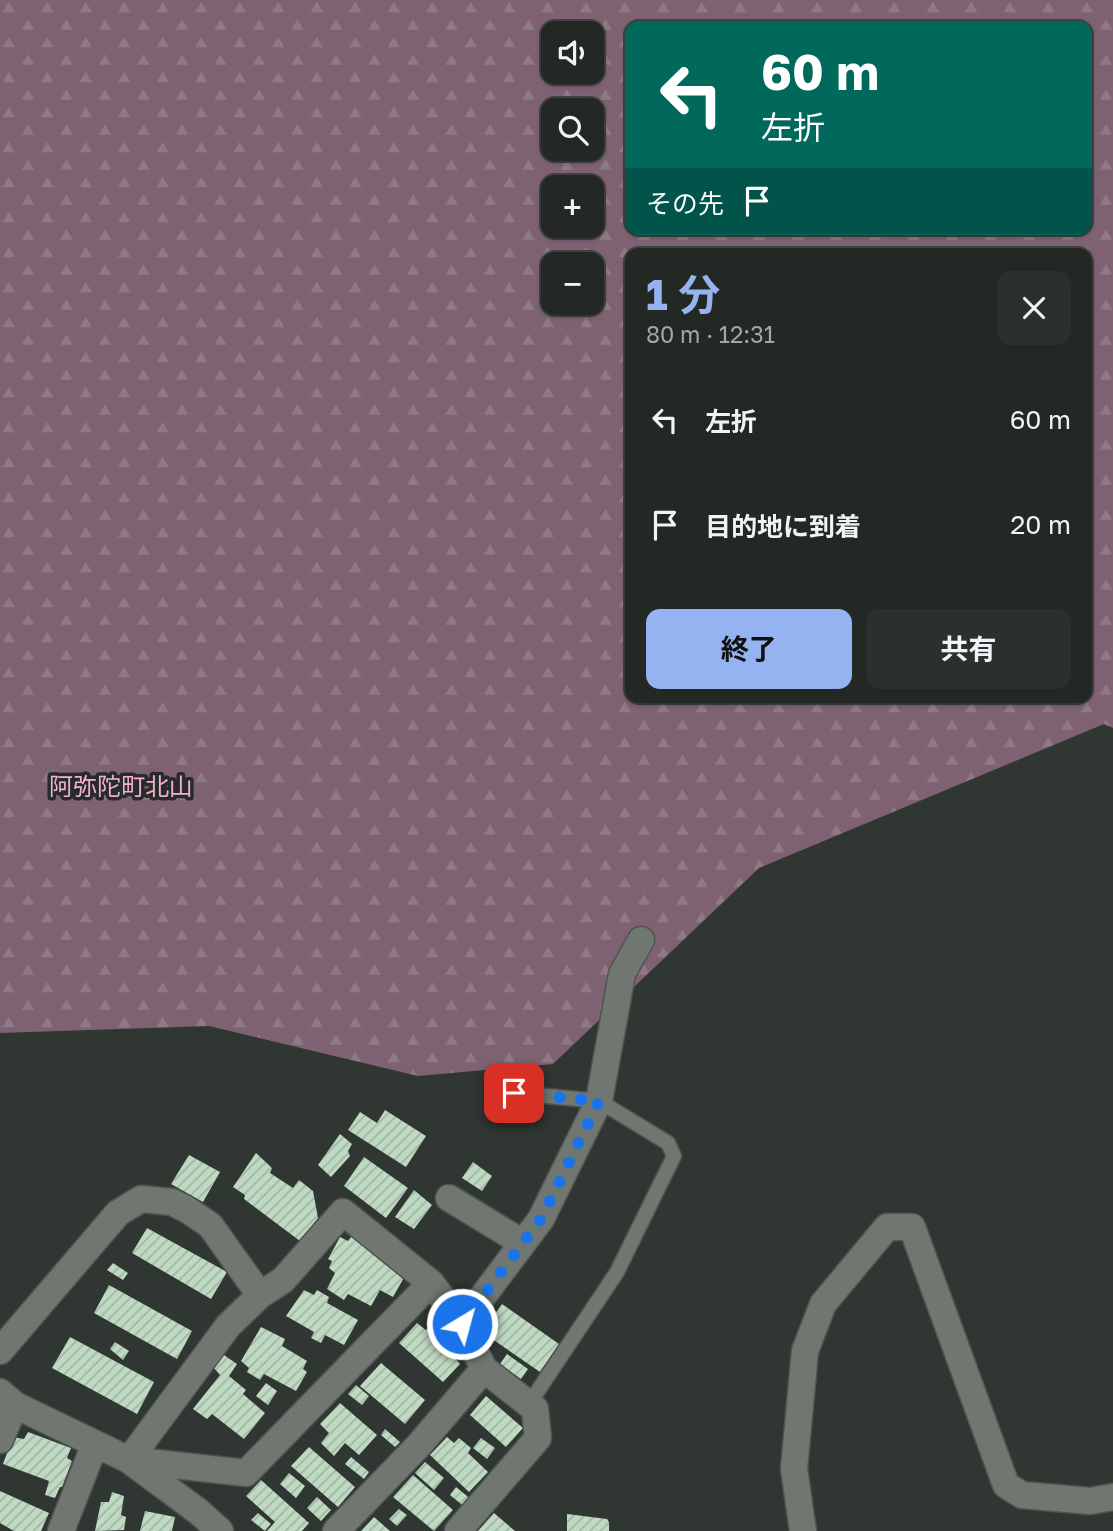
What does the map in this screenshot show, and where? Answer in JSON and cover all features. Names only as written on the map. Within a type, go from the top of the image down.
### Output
[{"type":"street","points":[[462,1324],[541,1219],[599,1101],[622,974],[640,940]]},
{"type":"street","points":[[449,1198],[523,1243]]},
{"type":"street","points":[[0,1351],[118,1213],[141,1199],[172,1202],[210,1225],[260,1295]]},
{"type":"street","points":[[130,1460],[228,1326],[260,1295],[283,1280],[343,1212],[431,1283],[462,1324],[484,1369],[535,1409],[538,1438],[458,1531]]},
{"type":"street","points":[[803,1531],[794,1469],[805,1351],[823,1304],[887,1227],[912,1227],[1006,1485],[1022,1495],[1090,1501],[1113,1497]]},
{"type":"street","points":[[0,1440],[8,1398],[130,1460],[246,1473],[431,1283]]},
{"type":"street","points":[[336,1531],[419,1445],[484,1369]]},
{"type":"street","points":[[61,1531],[95,1444]]},
{"type":"street","points":[[130,1460],[196,1522],[220,1531]]},
{"type":"lane","points":[[514,1093],[599,1101],[668,1143],[674,1156],[617,1272],[529,1404]]},
{"type":"green space","points":[[0,0],[1113,0],[1113,728],[1104,724],[759,868],[553,1064],[418,1076],[209,1026],[0,1033]]},
{"type":"building","points":[[385,1110],[426,1136],[406,1167],[348,1130],[360,1112],[377,1123]]},
{"type":"building","points":[[340,1134],[352,1144],[348,1151],[350,1156],[331,1177],[318,1165]]},
{"type":"building","points":[[256,1153],[272,1168],[270,1173],[293,1188],[299,1180],[313,1191],[318,1218],[300,1241],[244,1199],[245,1195],[233,1187]]},
{"type":"building","points":[[189,1155],[220,1172],[203,1202],[171,1184]]},
{"type":"building","points":[[364,1157],[408,1188],[386,1218],[344,1186]]},
{"type":"building","points":[[473,1162],[492,1176],[482,1191],[462,1178]]},
{"type":"building","points":[[414,1190],[432,1205],[414,1229],[395,1217]]},
{"type":"building","points":[[147,1228],[227,1272],[211,1299],[132,1253]]},
{"type":"building","points":[[352,1236],[386,1255],[383,1261],[406,1274],[393,1297],[380,1290],[371,1306],[348,1294],[344,1300],[327,1289],[335,1273],[329,1268],[332,1261],[328,1259],[340,1237],[348,1241]]},
{"type":"building","points":[[113,1263],[128,1273],[123,1280],[107,1270]]},
{"type":"building","points":[[109,1285],[192,1331],[177,1359],[94,1313]]},
{"type":"building","points":[[304,1290],[314,1295],[317,1290],[329,1297],[327,1303],[358,1320],[344,1345],[325,1335],[321,1343],[311,1338],[314,1332],[286,1316]]},
{"type":"building","points":[[502,1304],[559,1344],[540,1372],[482,1332]]},
{"type":"building","points":[[417,1323],[426,1330],[432,1325],[456,1346],[451,1353],[460,1364],[443,1382],[399,1343]]},
{"type":"building","points":[[261,1327],[285,1339],[282,1346],[307,1361],[303,1369],[307,1372],[296,1391],[264,1374],[260,1380],[247,1372],[249,1368],[241,1361]]},
{"type":"building","points":[[70,1337],[154,1382],[137,1414],[52,1368]]},
{"type":"building","points":[[115,1342],[129,1351],[123,1360],[110,1349]]},
{"type":"building","points":[[507,1354],[528,1369],[521,1379],[500,1364]]},
{"type":"building","points":[[224,1355],[237,1364],[229,1376],[246,1390],[243,1394],[265,1413],[244,1439],[212,1414],[207,1419],[193,1409],[220,1375],[213,1367]]},
{"type":"building","points":[[381,1363],[425,1400],[405,1424],[360,1386]]},
{"type":"building","points":[[266,1383],[277,1391],[268,1405],[256,1396]]},
{"type":"building","points":[[356,1385],[369,1396],[362,1405],[348,1394]]},
{"type":"building","points":[[486,1396],[523,1428],[506,1447],[470,1415]]},
{"type":"building","points":[[340,1403],[377,1435],[359,1455],[345,1443],[334,1456],[321,1443],[329,1433],[320,1424]]},
{"type":"building","points":[[385,1429],[400,1442],[395,1447],[381,1435]]},
{"type":"building","points":[[28,1432],[71,1448],[67,1458],[72,1461],[55,1498],[45,1495],[49,1481],[3,1464],[13,1437],[24,1439]]},
{"type":"building","points":[[447,1437],[454,1443],[459,1438],[471,1448],[468,1453],[488,1472],[469,1492],[430,1455]]},
{"type":"building","points":[[481,1438],[495,1448],[487,1459],[473,1448]]},
{"type":"building","points":[[309,1447],[355,1487],[338,1507],[291,1466]]},
{"type":"building","points":[[351,1457],[369,1472],[364,1479],[345,1464]]},
{"type":"building","points":[[425,1462],[444,1478],[434,1490],[415,1473]]},
{"type":"building","points":[[289,1473],[305,1486],[296,1498],[280,1484]]},
{"type":"building","points":[[413,1475],[453,1510],[434,1531],[393,1497]]},
{"type":"building","points":[[261,1480],[309,1523],[302,1531],[267,1531],[275,1522],[246,1496]]},
{"type":"building","points":[[456,1487],[473,1501],[466,1508],[450,1495]]},
{"type":"building","points":[[0,1491],[49,1513],[41,1531],[14,1531],[0,1523]]},
{"type":"building","points":[[112,1492],[124,1496],[121,1515],[126,1517],[124,1530],[95,1531],[101,1502],[109,1502]]},
{"type":"building","points":[[317,1497],[331,1510],[321,1521],[307,1508]]},
{"type":"building","points":[[399,1509],[407,1515],[397,1526],[389,1519]]},
{"type":"building","points":[[145,1511],[175,1517],[172,1531],[140,1531]]},
{"type":"building","points":[[258,1513],[271,1524],[265,1531],[251,1520]]},
{"type":"building","points":[[494,1513],[515,1531],[478,1531]]},
{"type":"building","points":[[567,1514],[607,1519],[609,1531],[567,1531]]},
{"type":"building","points":[[374,1517],[390,1531],[361,1531]]},
{"type":"district","name":"阿弥陀町北山","points":[[121,785]]},
{"type":"route","points":[[462,1324],[541,1219],[599,1101],[514,1093]]}]
